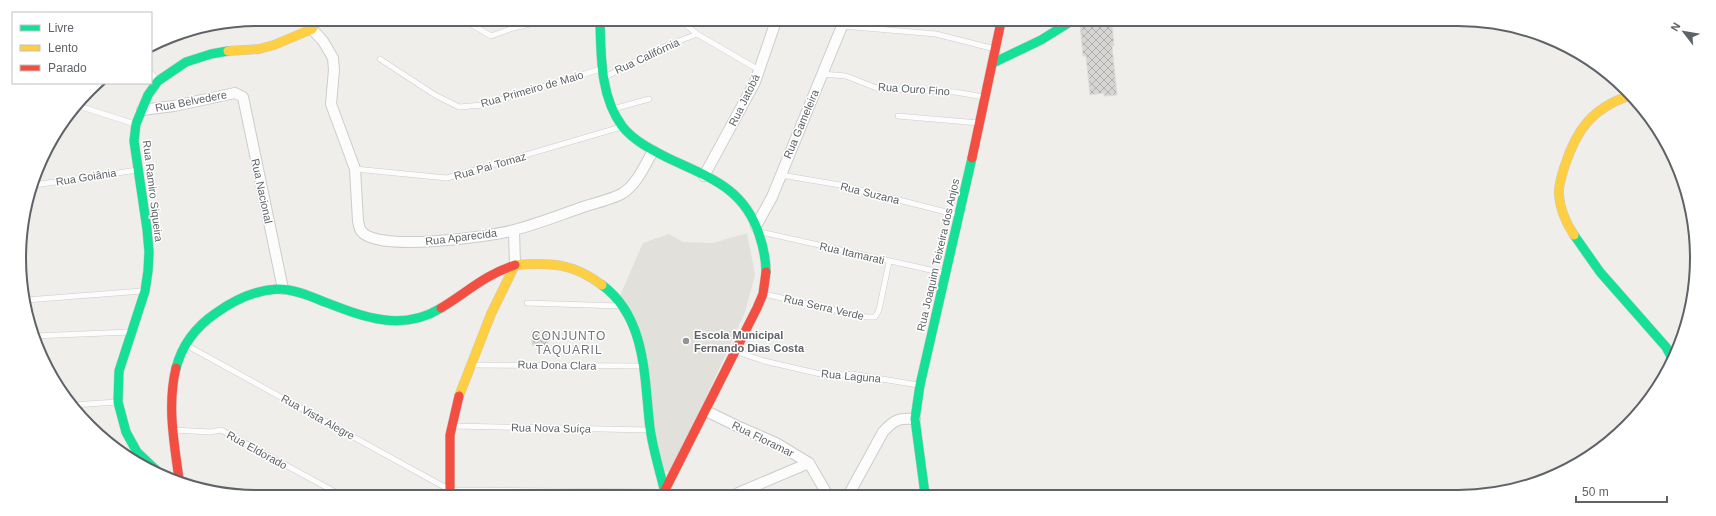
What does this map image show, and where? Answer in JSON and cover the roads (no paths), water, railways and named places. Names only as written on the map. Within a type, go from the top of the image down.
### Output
[{"type":"street","points":[[600,26],[602,74],[612,109],[622,127],[641,144],[724,186],[736,194],[758,229],[766,270],[763,293],[751,322],[665,490]]},
{"type":"street","name":"Rua Jatobá","points":[[704,176],[755,82],[774,26]]},
{"type":"street","name":"Rua Gameleira","points":[[758,229],[842,26]]},
{"type":"street","name":"Rua Joaquim Teixeira dos Anjos","points":[[925,490],[915,419],[920,385],[945,274],[960,216],[1000,26]]},
{"type":"street","points":[[993,63],[1041,40],[1064,26]]},
{"type":"street","name":"Rua Ramiro Siqueira","points":[[148,462],[137,452],[126,432],[118,402],[120,371],[145,291],[149,252],[134,141],[136,124],[148,95],[158,81],[186,62],[211,54],[233,50],[259,49],[274,46],[312,29]]},
{"type":"street","name":"Rua Aparecida","points":[[312,29],[323,42],[333,58],[334,70],[331,104],[355,169],[358,221],[360,229],[366,235],[404,243],[441,242],[514,230],[623,193],[638,177],[654,151]]},
{"type":"street","name":"Rua Belvedere","points":[[142,110],[174,106],[235,93],[239,94]]},
{"type":"street","name":"Rua Nacional","points":[[239,94],[243,97],[244,101],[283,289]]},
{"type":"street","points":[[1625,97],[1613,101],[1592,115],[1573,141],[1558,196],[1565,220],[1583,250],[1666,347],[1669,353]]},
{"type":"street","points":[[450,490],[450,436],[459,397],[495,303],[515,265],[514,230]]},
{"type":"street","points":[[179,476],[172,430],[171,386],[177,364],[185,344],[198,326],[212,313],[233,302],[258,292],[283,289],[304,294],[374,319],[392,322],[408,321],[428,316],[491,273],[515,265],[540,263],[558,264],[585,274],[601,284],[623,306],[632,319],[644,366],[650,430],[664,490]]},
{"type":"street","name":"Rua Floramar","points":[[706,411],[776,443],[810,463]]},
{"type":"street","points":[[851,490],[883,432],[889,425],[902,418],[915,419]]},
{"type":"street","points":[[745,490],[810,463],[825,490]]},
{"type":"lane","points":[[474,26],[491,36],[522,26]]},
{"type":"lane","name":"Rua Califórnia","points":[[602,74],[697,34],[687,26]]},
{"type":"lane","points":[[868,26],[936,34],[996,50]]},
{"type":"lane","points":[[697,34],[759,70]]},
{"type":"lane","name":"Rua Primeiro de Maio","points":[[380,59],[435,96],[460,107],[483,105],[602,74]]},
{"type":"lane","points":[[152,74],[158,81]]},
{"type":"lane","name":"Rua Ouro Fino","points":[[822,74],[846,76],[880,89],[955,92],[985,97]]},
{"type":"lane","points":[[612,109],[649,99]]},
{"type":"lane","points":[[82,107],[136,124]]},
{"type":"lane","points":[[898,116],[980,123]]},
{"type":"lane","name":"Rua Pai Tomaz","points":[[355,169],[447,178],[622,127]]},
{"type":"lane","name":"Rua Goiânia","points":[[38,184],[139,170]]},
{"type":"lane","name":"Rua Suzana","points":[[780,174],[840,185],[960,216]]},
{"type":"lane","name":"Rua Itamarati","points":[[758,229],[889,262],[945,274]]},
{"type":"lane","name":"Rua Serra Verde","points":[[763,293],[875,317],[879,310],[889,262]]},
{"type":"lane","points":[[30,300],[145,291]]},
{"type":"lane","points":[[528,303],[623,306]]},
{"type":"lane","points":[[39,336],[133,332]]},
{"type":"lane","name":"Rua Vista Alegre","points":[[185,344],[448,490]]},
{"type":"lane","name":"Rua Laguna","points":[[736,351],[764,361],[829,376],[852,374],[920,385]]},
{"type":"lane","name":"Rua Dona Clara","points":[[471,364],[644,366]]},
{"type":"lane","points":[[79,405],[118,402]]},
{"type":"lane","name":"Rua Nova Suíça","points":[[452,426],[650,430]]},
{"type":"lane","name":"Rua Eldorado","points":[[172,430],[210,432],[222,430],[332,490]]},
{"type":"place","name":"Escola Municipal Fernando Dias Costa","points":[[686,341]]},
{"type":"district","name":"CONJUNTO TAQUARIL","points":[[569,343]]}]
